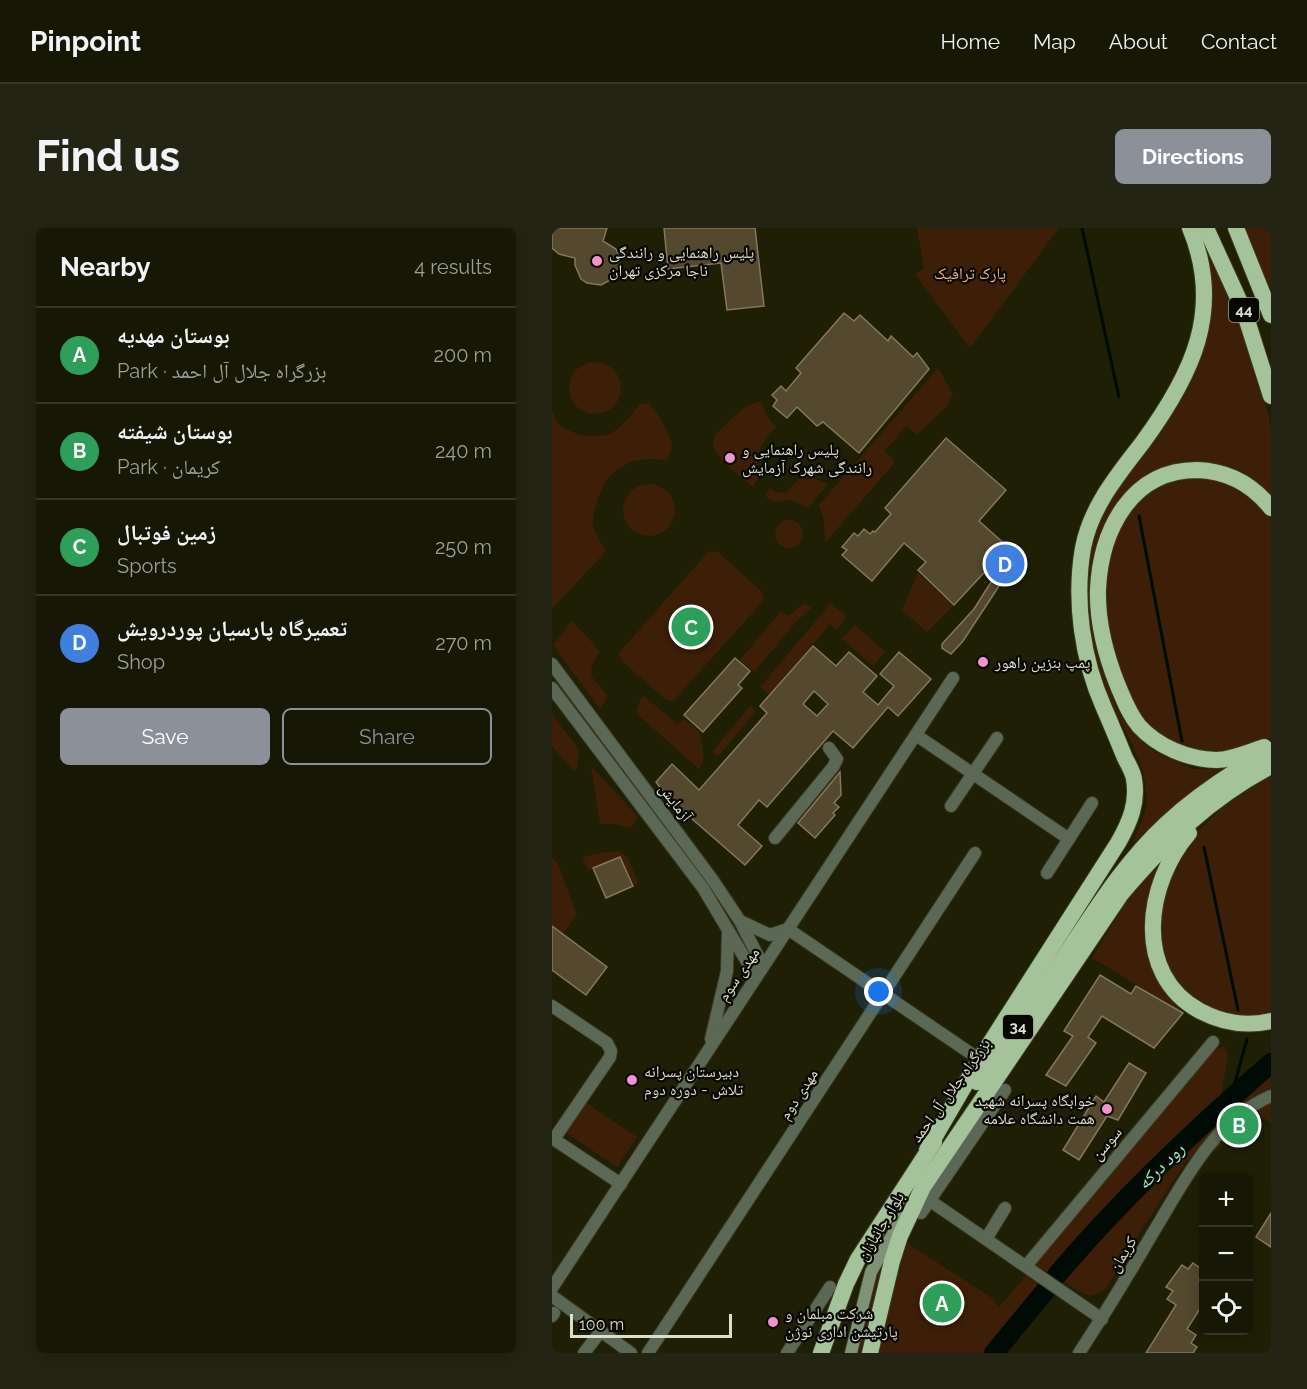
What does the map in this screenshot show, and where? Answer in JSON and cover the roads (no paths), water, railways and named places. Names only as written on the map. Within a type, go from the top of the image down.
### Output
[{"type":"highway","points":[[927,1150],[986,1049],[1118,843],[1132,815],[1135,799],[1134,777],[1101,701],[1085,648],[1079,593],[1080,567],[1092,518],[1110,485],[1174,395],[1194,353],[1203,318],[1205,292],[1202,263],[1190,228]]},
{"type":"highway","name":"44","points":[[1206,228],[1244,311],[1271,396]]},
{"type":"highway","name":"44","points":[[1236,228],[1271,315]]},
{"type":"highway","points":[[1267,758],[1219,760],[1194,757],[1171,749],[1140,727],[1128,711],[1113,673],[1105,646],[1098,590],[1102,559],[1114,523],[1132,497],[1155,480],[1186,470],[1206,470],[1226,474],[1252,487],[1271,508]]},
{"type":"highway","points":[[1267,758],[1178,846],[1160,884],[1152,927],[1154,948],[1160,967],[1168,982],[1188,1003],[1223,1021],[1247,1024],[1271,1021]]},
{"type":"highway","name":"بزرگراه جلال آل احمد","points":[[821,1348],[858,1259],[927,1150],[1015,1032],[1092,912],[1128,864],[1166,824],[1188,806],[1267,758]]},
{"type":"highway","name":"بزرگراه جلال آل احمد","points":[[870,1353],[900,1236],[1121,894],[1156,853],[1192,819],[1234,788],[1267,758]]},
{"type":"main road","name":"بلوار جانبازان","points":[[851,1353],[865,1290],[874,1264],[891,1234],[925,1198]]},
{"type":"street","name":"آزمایش","points":[[552,664],[699,860],[740,921],[763,966]]},
{"type":"street","name":"مهدی سوم","points":[[552,1288],[953,678]]},
{"type":"street","name":"آزمایش","points":[[552,688],[703,888],[756,977]]},
{"type":"street","points":[[915,735],[1069,839]]},
{"type":"street","points":[[951,806],[997,738]]},
{"type":"street","points":[[774,838],[833,767],[837,759],[829,748]]},
{"type":"street","points":[[1047,873],[1092,803]]},
{"type":"street","name":"مهدی دوم","points":[[648,1353],[975,853]]},
{"type":"street","points":[[740,921],[770,935],[788,929],[976,1057]]},
{"type":"street","points":[[708,1049],[726,979],[728,928]]},
{"type":"street","points":[[552,1006],[607,1043],[611,1051],[610,1057],[553,1138],[621,1184]]},
{"type":"street","name":"سوسن","points":[[1026,1266],[1213,1042]]},
{"type":"street","points":[[1005,1090],[925,1198],[1102,1319]]},
{"type":"street","name":"کریمان","points":[[1079,1353],[1102,1319],[1191,1170],[1217,1135],[1248,1108],[1271,1096]]},
{"type":"street","points":[[986,1239],[1005,1208]]},
{"type":"street","points":[[787,1353],[830,1287]]},
{"type":"street","points":[[552,1296],[631,1353]]},
{"type":"street","points":[[584,1353],[600,1331]]},
{"type":"waterway","points":[[1082,228],[1119,397]]},
{"type":"waterway","points":[[1139,516],[1182,741]]},
{"type":"waterway","points":[[1204,847],[1238,1010]]},
{"type":"waterway","points":[[1231,1097],[1247,1039]]},
{"type":"waterway","name":"رود درکه","points":[[1057,1275],[1160,1165],[1271,1063]]},
{"type":"waterway","name":"رود درکه","points":[[994,1353],[1046,1290]]},
{"type":"place","name":"پلیس راهنمایی و رانندگی ناجا مرکزی تهران","points":[[597,261]]},
{"type":"place","name":"پلیس راهنمایی و رانندگی شهرک آزمایش","points":[[730,458]]},
{"type":"place","name":"تعمیرگاه پارسیان پوردرویش","points":[[1005,564]]},
{"type":"place","name":"زمین فوتبال","points":[[691,627]]},
{"type":"place","name":"پمپ بنزین راهور","points":[[983,662]]},
{"type":"place","name":"دبیرستان پسرانه تلاش - دوره دوم","points":[[632,1080]]},
{"type":"place","name":"خوابگاه پسرانه شهید همت دانشگاه علامه","points":[[1107,1109]]},
{"type":"place","name":"بوستان شیفته","points":[[1239,1125]]},
{"type":"place","name":"بوستان مهدیه","points":[[942,1303]]},
{"type":"place","name":"شرکت مبلمان و پارتیشن اداری نوژن","points":[[773,1322]]},
{"type":"park label","name":"پارک ترافیک","points":[[970,273]]}]
